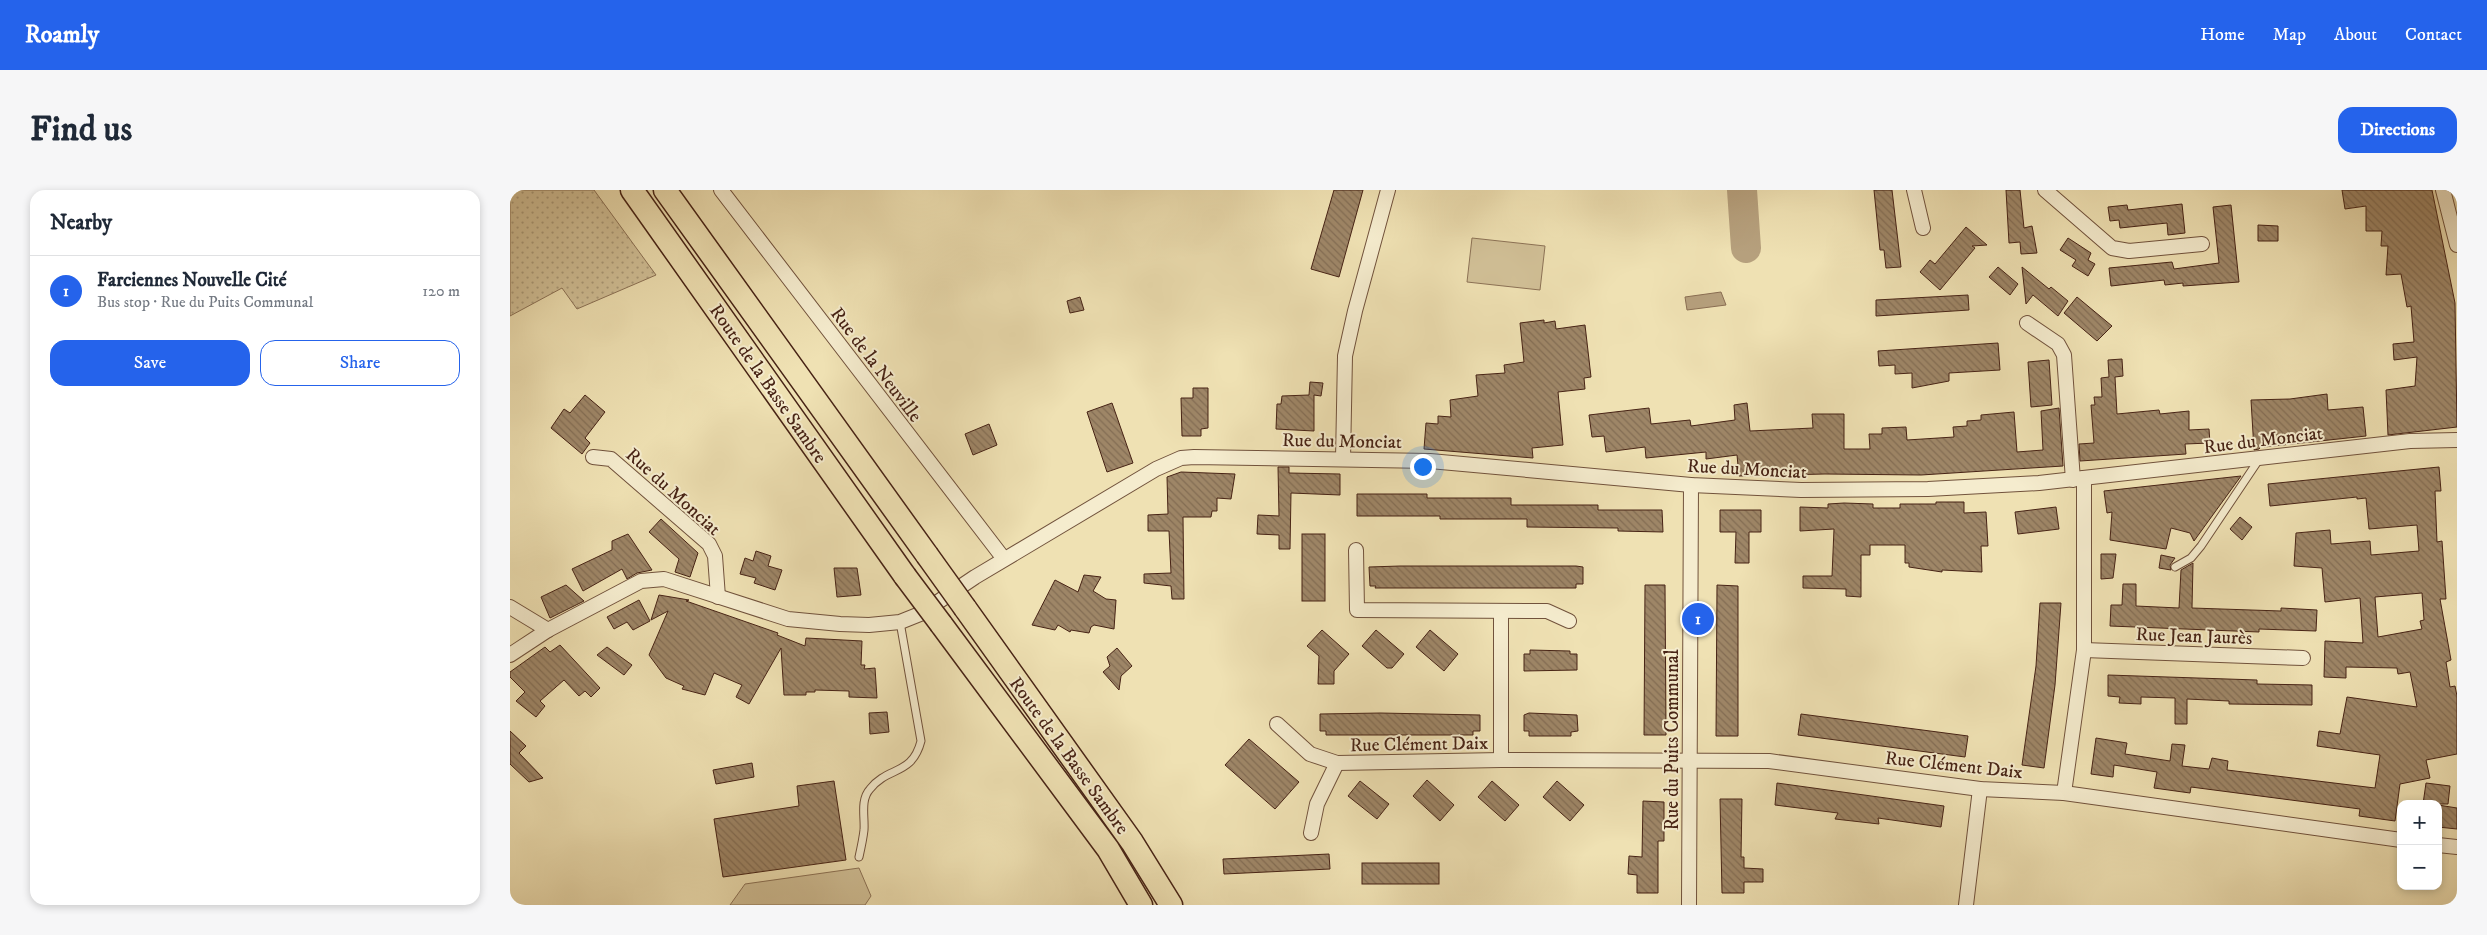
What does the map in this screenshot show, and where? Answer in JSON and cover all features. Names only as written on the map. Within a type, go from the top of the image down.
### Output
[{"type":"highway","name":"Route de la Basse Sambre","points":[[632,190],[905,576],[1108,849],[1141,905]]},
{"type":"highway","name":"Route de la Basse Sambre","points":[[665,190],[1132,842],[1171,905]]},
{"type":"street","name":"Rue de la Neuville","points":[[722,190],[1004,559]]},
{"type":"street","points":[[1343,458],[1345,356],[1355,311],[1388,190]]},
{"type":"street","points":[[1914,190],[1923,228]]},
{"type":"street","points":[[2045,190],[2112,248],[2128,251],[2202,244]]},
{"type":"street","points":[[2444,190],[2457,245]]},
{"type":"street","points":[[2027,323],[2058,344],[2064,355],[2079,479],[2084,650],[2064,793]]},
{"type":"street","name":"Rue du Monciat","points":[[510,655],[548,630],[641,581],[664,579],[788,619],[816,623],[869,625],[900,622],[920,614],[1004,559],[1156,469],[1181,458],[1210,456],[1430,461],[1691,485],[1801,490],[1919,489],[2079,479],[2410,441],[2457,440]]},
{"type":"street","name":"Rue du Monciat","points":[[593,457],[611,459],[709,544],[714,556],[718,597]]},
{"type":"street","name":"Rue du Puits Communal","points":[[1689,905],[1691,485]]},
{"type":"street","points":[[1356,550],[1357,610],[1548,611],[1569,621]]},
{"type":"street","points":[[510,606],[548,630]]},
{"type":"street","name":"Rue Clément Daix","points":[[1501,611],[1501,760]]},
{"type":"street","name":"Rue Jean Jaurès","points":[[2084,650],[2303,658]]},
{"type":"street","name":"Rue Clément Daix","points":[[1277,724],[1310,754],[1337,763],[1501,760],[1690,762],[1769,760],[1980,789],[2064,793],[2397,839]]},
{"type":"street","name":"Rue Clément Daix","points":[[1310,833],[1317,804],[1337,763]]},
{"type":"street","points":[[1966,905],[1980,789]]},
{"type":"street","points":[[2442,845],[2457,847]]},
{"type":"lane","points":[[2175,567],[2191,558],[2201,546],[2261,457]]},
{"type":"lane","points":[[859,857],[864,830],[863,808],[868,790],[879,780],[908,765],[918,752],[921,741],[900,622]]},
{"type":"shaded area","points":[[510,190],[594,190],[656,275],[577,309],[562,288],[510,316]]},
{"type":"shaded area","points":[[1472,238],[1545,246],[1540,290],[1467,282]]},
{"type":"shaded area","points":[[1721,292],[1726,305],[1687,310],[1685,297]]},
{"type":"shaded area","points":[[859,868],[871,896],[865,905],[730,905],[745,884]]},
{"type":"building","points":[[1334,190],[1363,190],[1339,277],[1311,269]]},
{"type":"building","points":[[1874,190],[1892,190],[1901,267],[1886,268],[1884,250],[1880,250]]},
{"type":"building","points":[[2006,190],[2020,190],[2024,228],[2032,226],[2037,253],[2021,254],[2020,242],[2009,243]]},
{"type":"building","points":[[2342,190],[2432,190],[2455,303],[2457,427],[2388,435],[2386,390],[2415,386],[2417,357],[2394,360],[2393,344],[2414,342],[2411,306],[2407,307],[2401,274],[2386,275],[2388,246],[2381,246],[2382,231],[2366,231],[2366,206],[2345,209]]},
{"type":"building","points":[[2182,204],[2185,233],[2168,235],[2167,223],[2120,228],[2119,220],[2110,221],[2108,207],[2127,205],[2128,210]]},
{"type":"building","points":[[2231,205],[2239,282],[2183,286],[2183,283],[2165,285],[2164,280],[2111,286],[2109,268],[2172,262],[2174,269],[2219,263],[2213,207]]},
{"type":"building","points":[[2258,225],[2278,226],[2278,241],[2258,241]]},
{"type":"building","points":[[1966,227],[1987,245],[1972,246],[1975,248],[1940,290],[1920,272],[1930,260],[1935,264]]},
{"type":"building","points":[[2068,238],[2091,253],[2088,260],[2095,264],[2088,276],[2072,266],[2076,260],[2060,250]]},
{"type":"building","points":[[1998,267],[2018,284],[2010,295],[1989,277]]},
{"type":"building","points":[[2022,267],[2049,289],[2051,287],[2068,301],[2058,316],[2033,295],[2026,304]]},
{"type":"building","points":[[1968,295],[1969,310],[1876,316],[1876,300]]},
{"type":"building","points":[[1080,297],[1084,310],[1070,313],[1067,301]]},
{"type":"building","points":[[2077,297],[2112,326],[2097,341],[2064,313]]},
{"type":"building","points":[[1544,320],[1544,323],[1555,321],[1556,329],[1585,325],[1591,377],[1584,378],[1585,389],[1558,392],[1563,445],[1532,448],[1533,458],[1424,449],[1426,423],[1438,424],[1438,416],[1451,417],[1450,400],[1478,396],[1476,375],[1505,373],[1504,365],[1524,362],[1520,323]]},
{"type":"building","points":[[1998,343],[2000,370],[1949,373],[1949,381],[1912,388],[1912,373],[1895,374],[1895,365],[1879,366],[1878,351]]},
{"type":"building","points":[[2122,359],[2123,376],[2115,377],[2117,414],[2159,410],[2160,414],[2189,411],[2189,430],[2209,429],[2210,443],[2185,444],[2186,454],[2080,461],[2079,444],[2094,443],[2091,405],[2095,405],[2094,397],[2102,397],[2101,378],[2109,377],[2108,360]]},
{"type":"building","points":[[2049,360],[2052,405],[2031,407],[2028,362]]},
{"type":"building","points":[[1310,382],[1323,383],[1321,396],[1314,395],[1314,431],[1276,429],[1277,404],[1281,404],[1282,396],[1309,395]]},
{"type":"building","points":[[1193,388],[1208,388],[1208,428],[1201,429],[1201,436],[1182,436],[1181,398],[1193,398]]},
{"type":"building","points":[[2327,394],[2328,410],[2363,407],[2366,436],[2264,447],[2264,443],[2259,449],[2254,450],[2251,400],[2290,399]]},
{"type":"building","points":[[585,395],[605,412],[585,438],[590,443],[582,454],[551,428],[564,409],[570,413]]},
{"type":"building","points":[[1112,403],[1133,463],[1107,472],[1087,412]]},
{"type":"building","points":[[1747,403],[1750,431],[1813,428],[1812,414],[1844,414],[1844,449],[1870,449],[1869,434],[1882,434],[1882,428],[1906,427],[1907,440],[1954,437],[1953,427],[1967,426],[1967,421],[1981,420],[1981,415],[2014,412],[2017,452],[2043,450],[2041,411],[2059,408],[2063,466],[1921,475],[1825,474],[1739,476],[1737,455],[1706,459],[1706,452],[1646,458],[1645,447],[1606,452],[1604,436],[1592,437],[1589,415],[1649,408],[1651,424],[1690,420],[1691,426],[1735,420],[1734,405]]},
{"type":"building","points":[[989,424],[997,445],[973,455],[965,434]]},
{"type":"building","points":[[1278,467],[1289,467],[1289,473],[1340,474],[1340,495],[1291,493],[1290,549],[1279,549],[1279,535],[1257,534],[1258,515],[1279,516]]},
{"type":"building","points":[[2439,467],[2441,491],[2435,491],[2437,542],[2442,541],[2446,599],[2440,599],[2451,660],[2446,662],[2450,687],[2455,686],[2457,696],[2457,754],[2426,760],[2430,778],[2400,784],[2395,821],[2359,816],[2360,809],[2191,787],[2190,793],[2154,788],[2157,772],[2114,765],[2113,777],[2091,774],[2096,738],[2127,743],[2125,754],[2170,761],[2172,744],[2185,745],[2182,766],[2209,769],[2212,758],[2228,761],[2227,770],[2375,788],[2380,755],[2317,746],[2319,731],[2340,734],[2347,697],[2417,707],[2410,672],[2398,674],[2397,668],[2346,667],[2346,678],[2324,677],[2325,641],[2363,643],[2360,598],[2325,602],[2322,568],[2294,566],[2296,533],[2330,530],[2331,544],[2370,541],[2371,555],[2419,551],[2417,525],[2369,529],[2366,498],[2357,499],[2357,497],[2270,506],[2268,484]],"holes":[[[2422,593],[2424,620],[2420,621],[2422,629],[2378,637],[2375,597]]]},
{"type":"building","points":[[1181,472],[1235,474],[1231,499],[1217,498],[1217,511],[1212,511],[1211,517],[1183,517],[1184,599],[1172,599],[1171,586],[1144,583],[1144,574],[1171,573],[1169,531],[1148,531],[1148,515],[1168,514],[1167,477]]},
{"type":"building","points":[[2241,476],[2194,541],[2190,533],[2171,528],[2166,549],[2110,540],[2112,512],[2107,513],[2104,491]]},
{"type":"building","points":[[1357,494],[1427,494],[1427,498],[1511,498],[1511,505],[1598,505],[1598,510],[1662,510],[1663,532],[1618,531],[1618,528],[1527,527],[1527,519],[1440,519],[1440,516],[1357,516]]},
{"type":"building","points":[[1936,502],[1964,502],[1964,513],[1986,512],[1988,546],[1981,546],[1982,572],[1942,570],[1942,572],[1909,567],[1909,563],[1905,563],[1905,545],[1870,545],[1870,555],[1861,555],[1861,597],[1846,596],[1846,589],[1803,588],[1803,576],[1832,576],[1834,529],[1800,531],[1800,507],[1828,508],[1828,504],[1844,503],[1873,504],[1873,508],[1900,508],[1900,504],[1936,504]]},
{"type":"building","points":[[2056,507],[2059,529],[2018,534],[2015,512]]},
{"type":"building","points":[[1720,510],[1761,510],[1761,532],[1749,532],[1749,563],[1735,563],[1736,532],[1720,532]]},
{"type":"building","points":[[2240,517],[2252,527],[2242,540],[2230,529]]},
{"type":"building","points":[[661,519],[698,553],[690,577],[675,572],[679,559],[649,532]]},
{"type":"building","points":[[628,534],[652,570],[637,573],[627,579],[622,569],[583,591],[572,569],[612,550],[612,541]]},
{"type":"building","points":[[1302,534],[1325,534],[1325,601],[1302,601]]},
{"type":"building","points":[[756,551],[771,556],[768,566],[782,570],[775,590],[754,583],[756,578],[740,574],[745,558],[753,561]]},
{"type":"building","points":[[2101,554],[2116,554],[2113,578],[2101,579]]},
{"type":"building","points":[[2161,555],[2175,558],[2170,565],[2171,570],[2159,568]]},
{"type":"building","points":[[2193,563],[2192,608],[2281,611],[2281,608],[2317,610],[2316,631],[2259,629],[2259,632],[2110,626],[2111,605],[2122,605],[2123,584],[2136,584],[2136,606],[2179,608],[2181,570]]},
{"type":"building","points":[[1576,566],[1583,567],[1583,584],[1576,584],[1576,588],[1375,588],[1376,586],[1370,586],[1369,567]]},
{"type":"building","points":[[834,568],[857,568],[861,595],[837,597]]},
{"type":"building","points":[[1084,575],[1101,577],[1093,591],[1106,599],[1116,600],[1114,629],[1094,625],[1089,633],[1071,630],[1070,632],[1058,625],[1055,630],[1032,625],[1055,580],[1078,592]]},
{"type":"building","points":[[566,585],[584,601],[550,618],[541,597]]},
{"type":"building","points":[[1645,585],[1665,585],[1666,735],[1644,735]]},
{"type":"building","points":[[1717,585],[1738,586],[1738,736],[1716,736]]},
{"type":"building","points":[[659,595],[689,600],[686,601],[778,633],[777,635],[805,646],[806,638],[862,641],[861,665],[865,665],[864,669],[875,668],[877,698],[849,697],[849,691],[815,690],[815,692],[806,692],[806,695],[784,695],[781,648],[749,704],[736,697],[742,685],[714,673],[705,695],[682,689],[684,686],[666,678],[649,655],[668,611],[651,620]]},
{"type":"building","points":[[639,600],[650,621],[633,630],[627,622],[614,629],[607,617]]},
{"type":"building","points":[[2040,603],[2061,603],[2055,685],[2044,768],[2022,765],[2036,666]]},
{"type":"building","points":[[1322,630],[1349,654],[1334,671],[1334,684],[1318,684],[1319,656],[1307,646]]},
{"type":"building","points":[[1376,630],[1404,654],[1392,668],[1387,668],[1362,646]]},
{"type":"building","points":[[1430,630],[1458,654],[1444,671],[1416,647]]},
{"type":"building","points":[[560,645],[600,688],[591,697],[585,691],[579,696],[564,680],[540,701],[545,706],[536,717],[516,701],[525,692],[510,677],[510,672],[545,647],[550,652]]},
{"type":"building","points":[[607,647],[632,665],[624,675],[597,655]]},
{"type":"building","points":[[1117,648],[1132,666],[1121,676],[1119,690],[1103,672],[1110,666],[1107,657]]},
{"type":"building","points":[[1530,650],[1570,651],[1570,654],[1577,654],[1577,670],[1524,671],[1524,654],[1530,654]]},
{"type":"building","points":[[2108,675],[2257,680],[2257,684],[2312,685],[2312,705],[2229,704],[2229,701],[2187,699],[2187,724],[2175,724],[2175,698],[2141,697],[2141,704],[2119,703],[2120,697],[2108,696]]},
{"type":"building","points":[[887,712],[889,732],[870,734],[869,713]]},
{"type":"building","points":[[1529,713],[1577,715],[1578,731],[1571,732],[1571,736],[1529,736],[1529,731],[1524,731],[1524,715]]},
{"type":"building","points":[[1320,714],[1480,715],[1480,731],[1473,731],[1473,735],[1326,735],[1326,731],[1320,731]]},
{"type":"building","points":[[1801,714],[1968,736],[1965,757],[1798,735]]},
{"type":"building","points":[[510,731],[526,746],[519,753],[543,778],[529,782],[510,764]]},
{"type":"building","points":[[1249,739],[1299,782],[1275,809],[1225,765]]},
{"type":"building","points":[[752,763],[754,777],[716,784],[713,770]]},
{"type":"building","points":[[1427,780],[1454,805],[1440,821],[1413,796]]},
{"type":"building","points":[[834,781],[846,860],[723,877],[714,819],[799,806],[797,786]]},
{"type":"building","points":[[1360,781],[1389,804],[1377,819],[1348,796]]},
{"type":"building","points":[[1492,781],[1519,805],[1505,821],[1478,797]]},
{"type":"building","points":[[1557,781],[1584,805],[1570,821],[1543,797]]},
{"type":"building","points":[[1777,783],[1944,806],[1941,827],[1878,818],[1879,824],[1835,819],[1838,813],[1775,805]]},
{"type":"building","points":[[2426,783],[2450,786],[2448,804],[2442,804],[2442,800],[2424,800]]},
{"type":"building","points":[[1720,799],[1742,799],[1741,857],[1744,857],[1744,868],[1763,869],[1763,882],[1744,882],[1744,893],[1722,893]]},
{"type":"building","points":[[1643,801],[1664,802],[1664,841],[1658,841],[1658,893],[1637,893],[1637,875],[1628,874],[1629,856],[1642,857]]},
{"type":"building","points":[[2442,806],[2457,808],[2457,829],[2442,827]]},
{"type":"building","points":[[1329,854],[1330,869],[1224,874],[1223,859]]},
{"type":"building","points":[[1362,863],[1439,863],[1439,884],[1362,884]]},
{"type":"waterway","points":[[1742,190],[1746,248]]},
{"type":"place","name":"Farciennes Nouvelle Cité","points":[[1698,619]]}]
